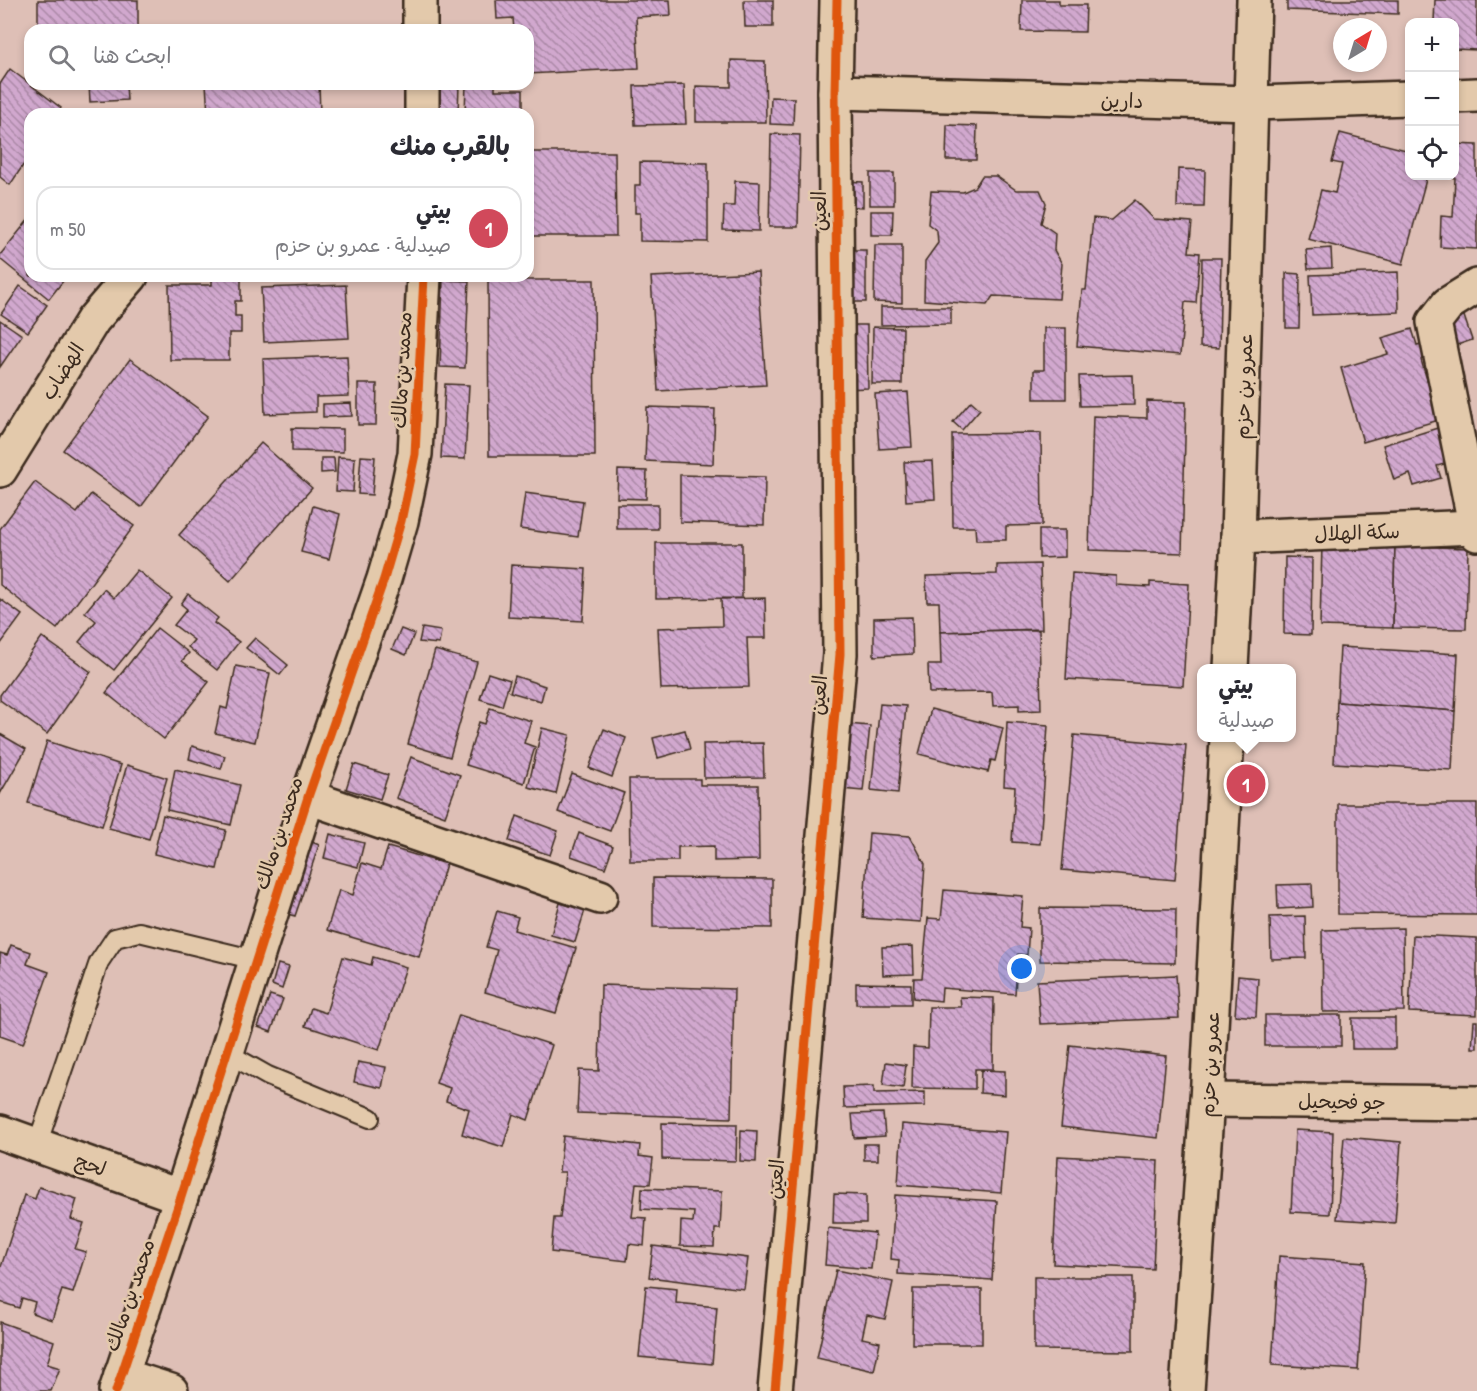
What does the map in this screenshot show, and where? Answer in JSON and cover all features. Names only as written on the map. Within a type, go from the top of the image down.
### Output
[{"type":"street","points":[[420,0],[420,24]]},
{"type":"street","name":"العين","points":[[775,1391],[840,654],[835,92],[837,0]]},
{"type":"street","name":"عمرو بن حزم","points":[[1231,664],[1238,537],[1254,0]]},
{"type":"street","points":[[422,90],[422,108]]},
{"type":"street","name":"دارين","points":[[835,92],[1252,103],[1405,98]]},
{"type":"street","points":[[1459,96],[1477,95]]},
{"type":"street","name":"الهضاب","points":[[0,470],[93,320],[125,282]]},
{"type":"street","name":"محمد بن مالك","points":[[119,1383],[182,1197],[308,797],[384,579],[401,521],[416,454],[424,282]]},
{"type":"street","name":"سكة الهلال","points":[[1238,537],[1476,531],[1434,322],[1448,304],[1477,286]]},
{"type":"street","name":"عمرو بن حزم","points":[[1187,1391],[1207,1100],[1227,742]]},
{"type":"street","points":[[308,797],[600,897]]},
{"type":"street","name":"جو فحيحيل","points":[[1207,1100],[1477,1103]]},
{"type":"street","name":"لحج","points":[[0,1132],[182,1197]]},
{"type":"street","points":[[119,1383],[171,1391]]},
{"type":"lane","points":[[37,1145],[99,962],[115,939],[140,932],[256,960]]},
{"type":"lane","points":[[227,1053],[268,1076],[370,1118]]},
{"type":"building","points":[[38,0],[138,0],[138,24],[38,24]]},
{"type":"building","points":[[496,0],[670,0],[671,15],[636,17],[639,68],[534,74],[534,24],[514,24],[513,18],[497,19]]},
{"type":"building","points":[[744,0],[773,0],[773,27],[745,27]]},
{"type":"building","points":[[1022,0],[1059,0],[1059,5],[1086,5],[1085,32],[1021,31]]},
{"type":"building","points":[[1287,0],[1398,0],[1398,14],[1287,10]]},
{"type":"building","points":[[1435,0],[1477,0],[1477,50],[1459,49],[1459,18],[1434,18]]},
{"type":"building","points":[[731,60],[765,61],[766,122],[696,122],[696,86],[731,87]]},
{"type":"building","points":[[10,69],[24,80],[24,90],[37,90],[61,108],[24,108],[24,164],[10,185],[0,177],[0,84]]},
{"type":"building","points":[[684,85],[686,124],[635,125],[634,86]]},
{"type":"building","points":[[89,90],[126,90],[127,100],[90,102]]},
{"type":"building","points":[[206,90],[319,90],[320,108],[208,108]]},
{"type":"building","points":[[439,90],[459,90],[458,108],[439,108]]},
{"type":"building","points":[[466,90],[523,90],[523,108],[465,108]]},
{"type":"building","points":[[771,97],[794,98],[793,125],[770,124]]},
{"type":"building","points":[[947,125],[977,126],[976,160],[946,160]]},
{"type":"building","points":[[1340,133],[1405,150],[1405,180],[1426,180],[1403,264],[1308,239],[1321,190],[1335,193],[1342,164],[1332,162]]},
{"type":"building","points":[[771,134],[800,135],[798,227],[769,227]]},
{"type":"building","points":[[1459,144],[1477,145],[1477,249],[1440,247],[1441,216],[1453,217],[1455,180],[1459,180]]},
{"type":"building","points":[[534,152],[615,152],[616,236],[534,236]]},
{"type":"building","points":[[640,162],[708,163],[708,242],[640,241],[640,213],[635,213],[635,185],[640,185]]},
{"type":"building","points":[[1178,169],[1205,170],[1204,207],[1177,207]]},
{"type":"building","points":[[870,173],[894,173],[894,205],[870,205]]},
{"type":"building","points":[[982,176],[996,176],[1016,190],[1040,190],[1046,203],[1041,223],[1055,233],[1054,250],[1062,264],[1059,299],[993,296],[987,305],[924,300],[925,261],[938,243],[937,231],[928,224],[931,191],[963,192],[975,187]]},
{"type":"building","points":[[735,181],[760,182],[759,231],[723,230],[724,206],[734,206]]},
{"type":"building","points":[[843,181],[863,182],[863,207],[842,206]]},
{"type":"building","points":[[1135,200],[1154,219],[1192,222],[1189,252],[1200,253],[1196,303],[1185,302],[1180,355],[1077,346],[1082,290],[1086,290],[1093,218],[1112,220]]},
{"type":"building","points":[[871,211],[893,211],[892,235],[871,235]]},
{"type":"building","points":[[24,225],[24,279],[0,259],[0,255]]},
{"type":"building","points":[[875,245],[902,245],[902,303],[874,302]]},
{"type":"building","points":[[1331,248],[1332,268],[1308,269],[1306,250]]},
{"type":"building","points":[[846,250],[866,250],[866,302],[846,302]]},
{"type":"building","points":[[1202,258],[1221,258],[1219,348],[1200,347]]},
{"type":"building","points":[[758,272],[766,385],[658,391],[651,277]]},
{"type":"building","points":[[1398,272],[1399,312],[1312,315],[1310,275]]},
{"type":"building","points":[[1286,273],[1300,274],[1299,328],[1286,328]]},
{"type":"building","points":[[594,280],[595,456],[489,456],[488,282]]},
{"type":"building","points":[[28,282],[62,282],[49,299]]},
{"type":"building","points":[[212,282],[241,282],[241,301],[235,301],[235,316],[241,316],[241,333],[229,333],[229,360],[170,360],[169,285],[212,285]]},
{"type":"building","points":[[443,282],[469,282],[465,368],[440,367]]},
{"type":"building","points":[[346,285],[349,338],[264,342],[261,288]]},
{"type":"building","points":[[20,286],[47,305],[28,332],[1,314]]},
{"type":"building","points":[[881,307],[951,307],[951,324],[881,325]]},
{"type":"building","points":[[1463,313],[1472,340],[1454,346],[1445,320]]},
{"type":"building","points":[[0,320],[22,335],[0,367]]},
{"type":"building","points":[[844,325],[867,325],[868,388],[845,389]]},
{"type":"building","points":[[873,327],[903,328],[902,384],[872,384]]},
{"type":"building","points":[[1044,328],[1066,328],[1066,399],[1034,399],[1034,370],[1044,370]]},
{"type":"building","points":[[1412,329],[1417,345],[1429,342],[1433,356],[1421,360],[1439,420],[1363,442],[1341,368],[1388,354],[1382,338]]},
{"type":"building","points":[[347,356],[349,396],[316,397],[316,412],[265,414],[263,359]]},
{"type":"building","points":[[130,359],[208,416],[141,507],[63,450]]},
{"type":"building","points":[[1133,375],[1134,405],[1080,406],[1079,376]]},
{"type":"building","points":[[358,384],[377,384],[376,425],[358,425]]},
{"type":"building","points":[[445,384],[469,385],[465,459],[441,458]]},
{"type":"building","points":[[908,392],[912,447],[879,449],[875,394]]},
{"type":"building","points":[[971,401],[980,409],[962,430],[953,422]]},
{"type":"building","points":[[1147,401],[1186,402],[1182,553],[1089,550],[1093,416],[1147,418]]},
{"type":"building","points":[[351,403],[352,416],[323,417],[323,404]]},
{"type":"building","points":[[647,407],[715,409],[713,464],[645,461]]},
{"type":"building","points":[[1444,426],[1455,461],[1437,466],[1441,478],[1414,486],[1410,474],[1394,480],[1383,445]]},
{"type":"building","points":[[292,428],[343,429],[343,452],[292,451]]},
{"type":"building","points":[[1041,433],[1042,525],[1006,526],[1006,540],[976,540],[975,527],[953,527],[952,434]]},
{"type":"building","points":[[261,443],[312,488],[230,581],[179,535]]},
{"type":"building","points":[[361,456],[375,457],[372,495],[358,494]]},
{"type":"building","points":[[338,457],[355,458],[353,492],[336,491]]},
{"type":"building","points":[[321,458],[334,458],[335,472],[321,473]]},
{"type":"building","points":[[933,461],[935,499],[906,501],[904,462]]},
{"type":"building","points":[[618,470],[647,471],[646,499],[617,498]]},
{"type":"building","points":[[680,475],[765,477],[764,525],[680,522]]},
{"type":"building","points":[[35,482],[77,513],[91,494],[134,526],[57,629],[0,585],[0,529]]},
{"type":"building","points":[[525,493],[583,501],[578,537],[520,529]]},
{"type":"building","points":[[617,504],[658,504],[658,529],[617,529]]},
{"type":"building","points":[[313,506],[340,514],[329,559],[301,552]]},
{"type":"building","points":[[1039,530],[1065,530],[1065,557],[1039,558]]},
{"type":"building","points":[[656,543],[742,543],[742,598],[656,599]]},
{"type":"building","points":[[1322,544],[1395,546],[1393,628],[1320,626]]},
{"type":"building","points":[[1395,546],[1468,548],[1466,629],[1393,628]]},
{"type":"building","points":[[1285,557],[1312,558],[1311,635],[1284,634]]},
{"type":"building","points":[[1040,564],[1042,629],[940,632],[939,602],[927,602],[926,576],[997,574],[997,565]]},
{"type":"building","points":[[511,565],[586,569],[583,621],[508,617]]},
{"type":"building","points":[[137,570],[172,598],[114,670],[79,642],[96,621],[85,612],[104,589],[114,598]]},
{"type":"building","points":[[1072,573],[1116,576],[1116,585],[1150,587],[1150,582],[1189,584],[1183,686],[1066,679]]},
{"type":"building","points":[[188,594],[218,618],[214,623],[239,642],[217,670],[188,647],[194,640],[174,625],[187,609],[181,604]]},
{"type":"building","points":[[765,598],[766,638],[747,638],[749,687],[661,689],[658,628],[722,626],[721,599]]},
{"type":"building","points":[[0,599],[22,615],[0,645]]},
{"type":"building","points":[[912,617],[913,654],[874,656],[874,618]]},
{"type":"building","points":[[157,628],[189,653],[182,661],[209,682],[164,739],[106,693]]},
{"type":"building","points":[[422,628],[441,631],[439,644],[419,642]]},
{"type":"building","points":[[401,629],[414,634],[406,655],[392,649]]},
{"type":"building","points":[[1039,630],[1041,710],[1019,711],[1019,705],[993,706],[992,692],[929,693],[928,665],[941,665],[940,632]]},
{"type":"building","points":[[42,637],[91,672],[47,734],[0,700],[0,695]]},
{"type":"building","points":[[255,638],[288,665],[280,675],[246,648]]},
{"type":"building","points":[[1340,647],[1458,654],[1455,711],[1337,702]]},
{"type":"building","points":[[435,650],[477,662],[450,757],[408,744]]},
{"type":"building","points":[[236,666],[270,673],[255,742],[215,733],[221,707],[227,709]]},
{"type":"building","points":[[488,673],[510,680],[502,706],[480,699]]},
{"type":"building","points":[[515,676],[545,686],[541,701],[510,692]]},
{"type":"building","points":[[1337,702],[1455,711],[1452,770],[1334,763]]},
{"type":"building","points":[[880,704],[906,706],[898,793],[871,790]]},
{"type":"building","points":[[490,708],[531,721],[524,743],[535,747],[524,783],[466,765],[479,722],[485,724]]},
{"type":"building","points":[[931,709],[1003,728],[995,761],[991,760],[988,772],[919,754]]},
{"type":"building","points":[[1007,722],[1048,725],[1040,844],[1012,842],[1015,787],[1004,786]]},
{"type":"building","points":[[847,724],[870,726],[863,791],[841,789]]},
{"type":"building","points":[[542,728],[570,735],[556,794],[528,787]]},
{"type":"building","points":[[604,729],[626,738],[612,777],[589,768]]},
{"type":"building","points":[[685,730],[690,749],[658,758],[653,738]]},
{"type":"building","points":[[0,734],[26,749],[0,794]]},
{"type":"building","points":[[1074,735],[1186,745],[1175,880],[1062,870]]},
{"type":"building","points":[[47,741],[121,765],[102,826],[28,803]]},
{"type":"building","points":[[763,743],[764,777],[704,778],[703,744]]},
{"type":"building","points":[[192,746],[225,756],[221,769],[189,759]]},
{"type":"building","points":[[411,757],[460,775],[445,816],[396,798]]},
{"type":"building","points":[[354,764],[388,775],[380,799],[346,789]]},
{"type":"building","points":[[127,765],[167,778],[149,839],[109,828]]},
{"type":"building","points":[[175,769],[240,785],[231,825],[167,810]]},
{"type":"building","points":[[572,774],[624,793],[610,831],[558,812]]},
{"type":"building","points":[[629,779],[700,779],[700,785],[758,785],[759,860],[714,861],[714,846],[678,847],[678,861],[630,861]]},
{"type":"building","points":[[1338,804],[1477,804],[1477,915],[1338,914]]},
{"type":"building","points":[[163,815],[226,830],[217,869],[154,854]]},
{"type":"building","points":[[517,816],[558,831],[550,855],[509,841]]},
{"type":"building","points":[[579,833],[613,846],[605,868],[571,856]]},
{"type":"building","points":[[869,833],[910,836],[925,864],[921,922],[863,918]]},
{"type":"building","points":[[330,834],[364,843],[358,867],[324,858]]},
{"type":"building","points":[[305,839],[319,845],[295,916],[280,912]]},
{"type":"building","points":[[388,847],[446,864],[419,957],[327,930],[339,890],[353,895],[362,863],[381,869]]},
{"type":"building","points":[[653,878],[772,879],[772,928],[653,927]]},
{"type":"building","points":[[1312,884],[1313,907],[1278,909],[1277,885]]},
{"type":"building","points":[[944,890],[1023,896],[1020,927],[1029,928],[1027,955],[1018,954],[1015,994],[942,988],[941,1001],[913,998],[914,978],[922,978],[928,918],[941,919]]},
{"type":"building","points":[[560,903],[585,910],[575,942],[551,935]]},
{"type":"building","points":[[1040,908],[1176,909],[1175,963],[1040,961]]},
{"type":"building","points":[[497,911],[518,917],[514,930],[576,948],[556,1013],[485,992],[497,950],[486,947]]},
{"type":"building","points":[[1305,916],[1306,958],[1271,959],[1270,917]]},
{"type":"building","points":[[1403,928],[1404,1011],[1323,1012],[1322,930]]},
{"type":"building","points":[[1413,935],[1477,938],[1477,1015],[1409,1012]]},
{"type":"building","points":[[11,945],[31,952],[27,964],[49,972],[23,1044],[0,1036],[0,953],[7,955]]},
{"type":"building","points":[[913,946],[914,974],[883,975],[882,947]]},
{"type":"building","points":[[343,957],[371,965],[373,957],[406,967],[379,1050],[305,1026],[311,1008],[326,1013]]},
{"type":"building","points":[[278,964],[289,967],[282,989],[272,985]]},
{"type":"building","points":[[1176,975],[1179,1018],[1040,1024],[1037,981]]},
{"type":"building","points":[[1238,976],[1258,978],[1256,1017],[1235,1015]]},
{"type":"building","points":[[856,983],[911,984],[911,1004],[856,1004]]},
{"type":"building","points":[[601,985],[734,989],[731,1118],[577,1113],[579,1070],[599,1071]]},
{"type":"building","points":[[270,995],[283,999],[271,1032],[258,1027]]},
{"type":"building","points":[[960,997],[994,998],[993,1069],[975,1069],[975,1089],[912,1088],[913,1047],[928,1048],[929,1007],[961,1007]]},
{"type":"building","points":[[459,1015],[552,1045],[528,1120],[513,1114],[503,1147],[462,1134],[469,1109],[446,1101],[450,1088],[436,1083]]},
{"type":"building","points":[[1265,1015],[1341,1015],[1341,1046],[1265,1046]]},
{"type":"building","points":[[1352,1018],[1395,1018],[1395,1049],[1352,1049]]},
{"type":"building","points":[[1474,1021],[1477,1021],[1477,1048],[1472,1048]]},
{"type":"building","points":[[1070,1045],[1166,1056],[1158,1138],[1061,1127]]},
{"type":"building","points":[[358,1062],[386,1067],[382,1088],[354,1082]]},
{"type":"building","points":[[886,1062],[906,1065],[903,1088],[883,1085]]},
{"type":"building","points":[[981,1070],[1005,1071],[1005,1095],[980,1093]]},
{"type":"building","points":[[874,1086],[874,1093],[925,1092],[925,1106],[844,1108],[843,1087]]},
{"type":"building","points":[[883,1113],[885,1136],[854,1138],[852,1114]]},
{"type":"building","points":[[662,1123],[737,1124],[736,1161],[662,1159]]},
{"type":"building","points":[[902,1124],[1006,1132],[1001,1193],[898,1185]]},
{"type":"building","points":[[741,1130],[757,1131],[756,1162],[740,1161]]},
{"type":"building","points":[[1295,1130],[1333,1132],[1330,1214],[1291,1212]]},
{"type":"building","points":[[563,1136],[640,1145],[639,1156],[653,1158],[650,1184],[636,1183],[632,1217],[646,1218],[644,1246],[629,1244],[627,1261],[551,1252],[554,1218],[560,1218],[565,1172],[559,1172]]},
{"type":"building","points":[[1344,1137],[1401,1142],[1395,1223],[1337,1219]]},
{"type":"building","points":[[864,1144],[878,1144],[878,1160],[864,1160]]},
{"type":"building","points":[[1058,1156],[1158,1161],[1153,1269],[1053,1264]]},
{"type":"building","points":[[39,1187],[77,1199],[71,1219],[84,1223],[75,1249],[86,1252],[73,1293],[62,1290],[52,1320],[32,1313],[35,1302],[22,1298],[19,1308],[0,1302],[0,1270],[24,1195],[35,1199]]},
{"type":"building","points":[[642,1188],[722,1191],[720,1229],[715,1229],[714,1247],[680,1246],[681,1221],[693,1222],[694,1212],[641,1209]]},
{"type":"building","points":[[834,1194],[866,1195],[866,1223],[833,1223]]},
{"type":"building","points":[[895,1195],[997,1201],[992,1280],[898,1274],[899,1260],[891,1259]]},
{"type":"building","points":[[828,1228],[875,1233],[871,1269],[825,1265]]},
{"type":"building","points":[[653,1246],[748,1258],[744,1289],[649,1277]]},
{"type":"building","points":[[1279,1256],[1365,1262],[1358,1370],[1272,1365]]},
{"type":"building","points":[[836,1270],[893,1282],[885,1319],[867,1315],[862,1338],[880,1342],[874,1371],[817,1358]]},
{"type":"building","points":[[1034,1277],[1133,1277],[1133,1351],[1034,1350]]},
{"type":"building","points":[[646,1286],[677,1289],[676,1303],[717,1307],[712,1364],[639,1357]]},
{"type":"building","points":[[913,1289],[982,1289],[982,1344],[912,1344]]},
{"type":"building","points":[[0,1322],[54,1341],[47,1364],[60,1368],[51,1391],[0,1391]]},
{"type":"cycle path","points":[[775,1391],[840,654],[835,92],[837,0]]},
{"type":"cycle path","points":[[116,1391],[181,1197],[308,797],[384,579],[401,521],[415,454],[424,282]]},
{"type":"place","name":"بيتي","points":[[1246,784]]}]
